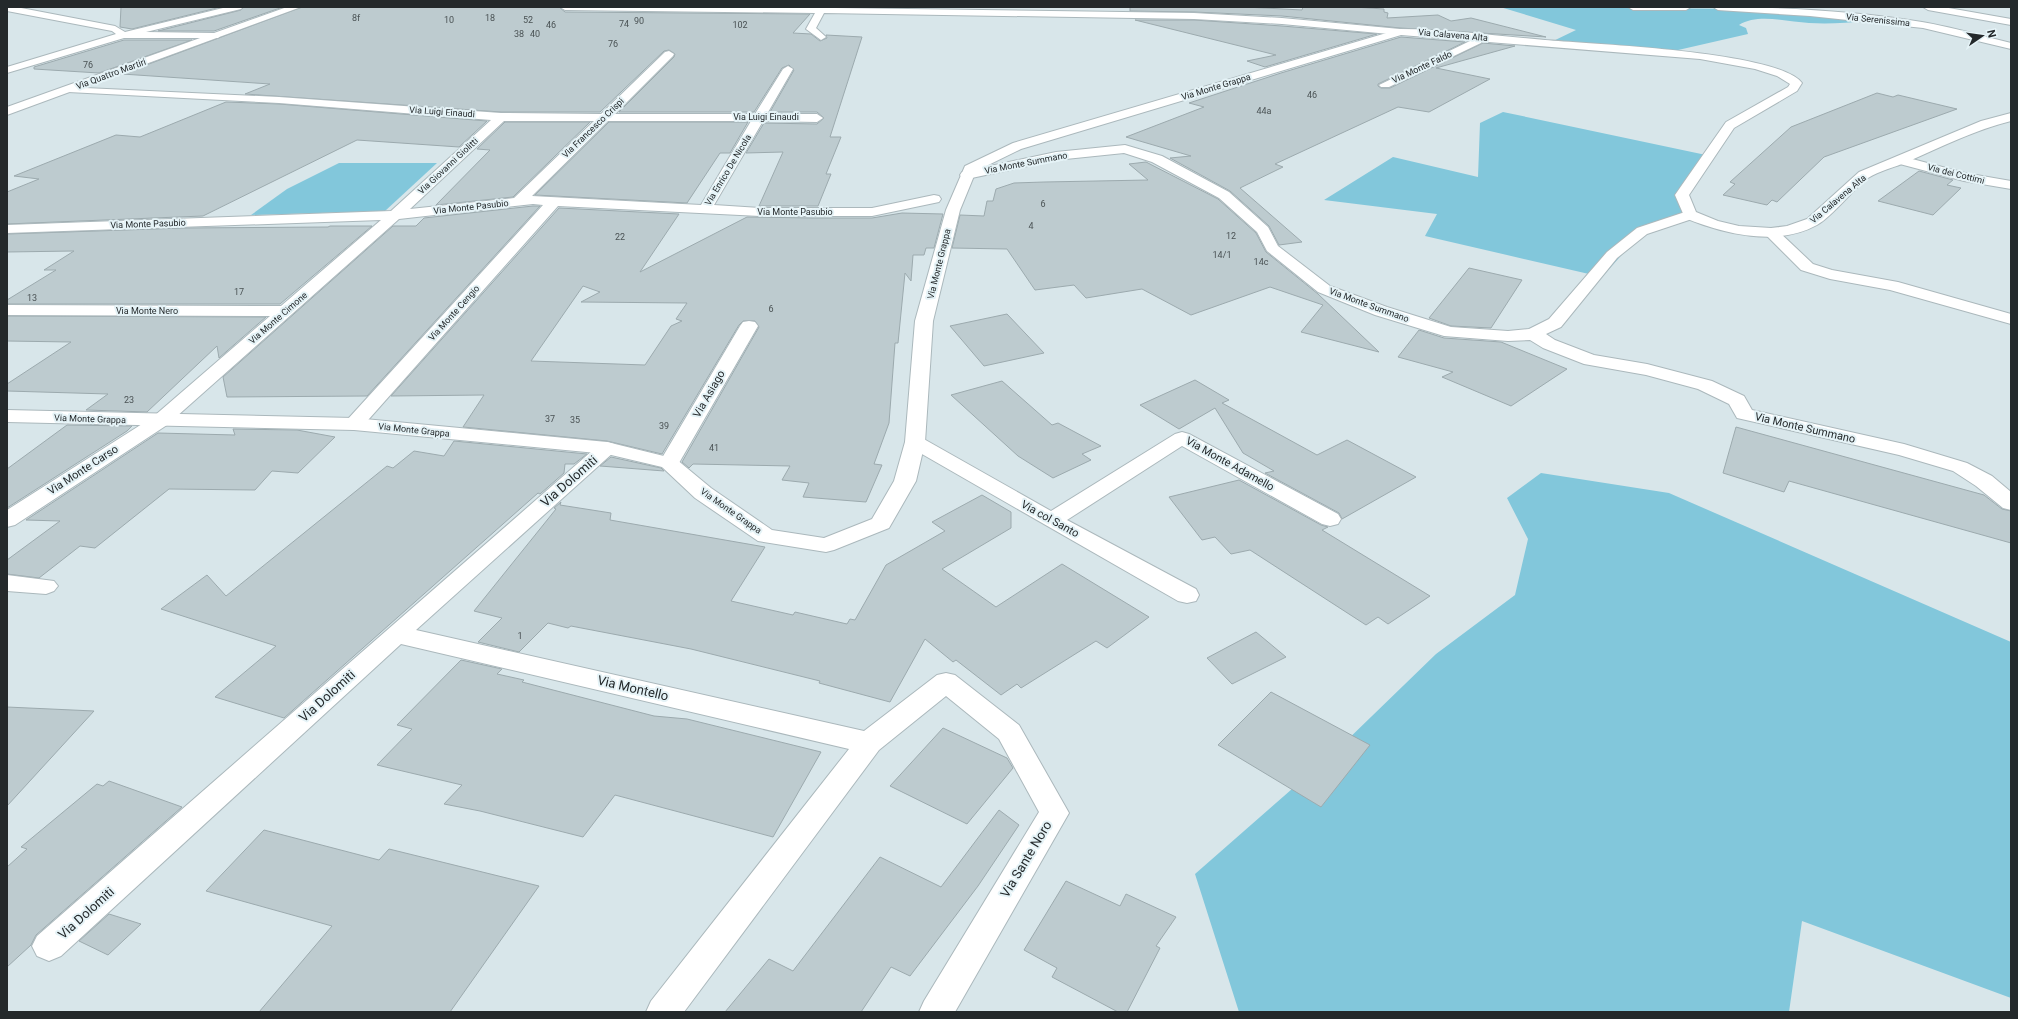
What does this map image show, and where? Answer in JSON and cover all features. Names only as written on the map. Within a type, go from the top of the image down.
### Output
[{"type":"street","points":[[7,8],[115,29],[123,35],[238,7]]},
{"type":"street","name":"Via Quattro Martiri","points":[[7,111],[296,7]]},
{"type":"street","name":"Via Calavena Alta","points":[[565,7],[900,9],[1194,16],[1282,21],[1400,32],[1477,37],[1729,60],[1768,68],[1789,76],[1796,83],[1793,89],[1730,125],[1682,195],[1690,215],[1714,225],[1740,230],[1771,232],[1789,230],[1812,222],[1864,175],[1985,124],[2011,118]]},
{"type":"street","points":[[1633,7],[1686,7]]},
{"type":"street","name":"Via Serenissima","points":[[1718,7],[1903,23],[1951,31],[2011,46]]},
{"type":"street","points":[[1928,7],[2011,22]]},
{"type":"street","points":[[820,9],[811,29],[821,36]]},
{"type":"street","name":"Via Monte Grappa","points":[[7,416],[160,421],[354,424],[607,448],[669,463],[703,493],[766,536],[826,545],[881,523],[906,481],[915,442],[924,321],[952,210],[970,169],[1017,146],[1400,32]]},
{"type":"street","name":"Via Quattro Martiri","points":[[7,70],[123,35],[215,36]]},
{"type":"street","name":"Via Monte Faldo","points":[[1385,85],[1477,41],[1477,37]]},
{"type":"street","name":"Via Francesco Crispi","points":[[518,202],[669,54]]},
{"type":"street","points":[[7,64],[23,65]]},
{"type":"street","name":"Via Enrico De Nicola","points":[[705,209],[788,69]]},
{"type":"street","name":"Via Luigi Einaudi","points":[[68,89],[279,100],[501,117],[817,118]]},
{"type":"street","name":"Via Giovanni Giolitti","points":[[395,215],[501,117]]},
{"type":"street","name":"Via Monte Summano","points":[[967,175],[1056,156],[1125,149],[1157,159],[1224,195],[1263,230],[1272,248],[1324,289],[1381,311],[1450,332],[1508,336],[1532,334],[1554,323],[1612,255],[1642,231],[1690,215]]},
{"type":"street","name":"Via dei Cottimi","points":[[1901,160],[1964,177],[2011,185]]},
{"type":"street","name":"Via Monte Pasubio","points":[[7,229],[395,215],[518,202],[554,201],[760,212],[872,212],[934,199]]},
{"type":"street","name":"Via Monte Cengio","points":[[354,424],[554,201]]},
{"type":"street","name":"Via Monte Cimone","points":[[160,421],[395,215]]},
{"type":"street","points":[[1771,232],[1807,267],[1830,274],[1892,285],[2011,319]]},
{"type":"street","name":"Via Monte Nero","points":[[7,310],[286,311]]},
{"type":"street","name":"Via Asiago","points":[[669,463],[749,326]]},
{"type":"street","name":"Via Monte Summano","points":[[1532,334],[1549,344],[1590,360],[1647,370],[1705,384],[1737,400],[1744,414],[1904,450],[1960,467],[1984,481],[2011,503]]},
{"type":"street","name":"Via Monte Carso","points":[[7,520],[160,421]]},
{"type":"street","name":"Via Monte Adamello","points":[[1051,520],[1182,438],[1330,519]]},
{"type":"street","name":"Via col Santo","points":[[915,442],[1051,520],[1187,595]]},
{"type":"street","name":"Via Dolomiti","points":[[49,946],[396,634],[607,448]]},
{"type":"street","points":[[7,583],[46,586]]},
{"type":"street","name":"Via Montello","points":[[396,634],[869,743]]},
{"type":"street","name":"Via Sante Noro","points":[[869,743],[946,682],[1009,732],[1054,813],[936,1012]]},
{"type":"street","points":[[663,1012],[869,743]]},
{"type":"shaded area","points":[[1500,7],[1752,9],[1866,21],[1823,23],[1755,19],[1739,25],[1746,28],[1748,34],[1665,53],[1547,44],[1576,30]]},
{"type":"shaded area","points":[[1503,112],[1706,155],[1682,195],[1690,216],[1643,231],[1602,277],[1425,236],[1437,214],[1324,200],[1393,157],[1478,177],[1480,123]]},
{"type":"shaded area","points":[[339,163],[437,163],[385,211],[251,215],[287,189]]},
{"type":"shaded area","points":[[1541,473],[1669,493],[2011,642],[2011,998],[1802,921],[1789,1012],[1239,1012],[1195,874],[1340,747],[1436,654],[1515,595],[1528,539],[1507,498]]},
{"type":"building","points":[[121,7],[221,7],[132,29],[120,27]]},
{"type":"building","points":[[244,7],[283,7],[214,31],[158,31],[241,10]]},
{"type":"building","points":[[302,7],[559,7],[565,12],[810,14],[793,33],[811,34],[820,41],[827,38],[826,35],[862,37],[830,137],[841,137],[826,174],[831,174],[818,206],[759,206],[783,152],[746,153],[764,123],[817,124],[824,118],[817,112],[770,112],[794,70],[789,65],[782,68],[754,112],[619,112],[674,57],[675,54],[669,50],[664,51],[600,112],[501,112],[245,94],[270,84],[122,74]]},
{"type":"building","points":[[1130,7],[1245,7],[1302,10],[1303,7],[1354,7],[1384,9],[1384,12],[1388,13],[1387,18],[1438,15],[1451,21],[1471,18],[1546,37],[1400,28],[1282,16],[1130,11]]},
{"type":"building","points":[[1135,20],[1194,20],[1377,34],[1265,67],[1247,61],[1276,55]]},
{"type":"building","points":[[1401,37],[1465,42],[1378,84],[1381,88],[1390,88],[1483,43],[1515,46],[1436,68],[1490,79],[1429,112],[1398,107],[1275,164],[1283,167],[1240,188],[1302,242],[1279,245],[1269,226],[1230,191],[1170,158],[1191,156],[1126,137],[1204,107],[1189,103],[1281,73]]},
{"type":"building","points":[[124,40],[192,40],[99,73],[34,69],[34,67]]},
{"type":"building","points":[[1877,93],[1893,97],[1898,95],[1957,109],[1824,157],[1777,202],[1772,200],[1767,205],[1723,195],[1735,184],[1730,182],[1791,127]]},
{"type":"building","points":[[226,102],[279,104],[487,121],[459,147],[357,140],[203,216],[7,224],[7,192],[39,179],[14,176],[116,135],[140,137]]},
{"type":"building","points":[[505,122],[590,122],[513,197],[436,205],[490,150],[477,149]]},
{"type":"building","points":[[609,122],[748,122],[730,153],[720,153],[687,203],[535,195]]},
{"type":"building","points":[[1146,162],[1218,199],[1256,233],[1266,252],[1318,294],[1379,352],[1301,332],[1323,305],[1270,287],[1191,315],[1142,289],[1086,298],[1074,285],[1035,290],[1007,249],[952,248],[960,215],[984,216],[987,201],[993,201],[996,189],[1014,183],[1148,180],[1129,164]]},
{"type":"building","points":[[1919,171],[1953,180],[1947,185],[1961,188],[1933,215],[1878,201]]},
{"type":"building","points":[[540,206],[367,396],[227,397],[223,377],[393,226],[416,226],[424,218]]},
{"type":"building","points":[[559,208],[679,214],[640,272],[747,217],[872,218],[902,213],[943,214],[934,248],[926,248],[924,255],[913,255],[911,281],[905,273],[898,343],[895,343],[889,423],[874,464],[882,465],[866,502],[803,497],[809,483],[782,480],[790,466],[693,464],[689,468],[682,462],[759,327],[755,321],[743,321],[739,325],[662,454],[607,441],[463,427],[484,395],[391,396]],"holes":[[[583,286],[600,292],[581,302],[687,303],[676,319],[682,321],[671,326],[645,365],[531,361]]]},
{"type":"building","points":[[372,226],[280,304],[7,304],[7,300],[56,270],[44,270],[74,251],[7,252],[7,234],[184,228]]},
{"type":"building","points":[[1469,268],[1522,280],[1491,328],[1451,326],[1429,318]]},
{"type":"building","points":[[1007,314],[1044,353],[984,366],[950,326]]},
{"type":"building","points":[[7,316],[266,317],[219,358],[217,346],[147,412],[86,410],[108,394],[7,391],[7,384],[71,342],[7,341]]},
{"type":"building","points":[[1419,330],[1444,338],[1501,342],[1567,369],[1511,406],[1442,377],[1453,372],[1398,357]]},
{"type":"building","points":[[1195,380],[1229,400],[1222,403],[1317,455],[1347,440],[1416,477],[1342,519],[1339,513],[1265,473],[1274,471],[1243,453],[1215,408],[1179,429],[1140,405]]},
{"type":"building","points":[[1002,381],[1052,425],[1058,423],[1101,446],[1082,454],[1091,460],[1053,478],[1018,456],[951,395]]},
{"type":"building","points":[[67,425],[132,426],[127,431],[7,508],[7,469]]},
{"type":"building","points":[[1736,427],[1984,495],[2002,509],[2011,511],[2011,543],[1789,481],[1784,492],[1723,473]]},
{"type":"building","points":[[233,429],[297,430],[335,437],[298,473],[272,471],[255,490],[169,489],[95,548],[80,546],[39,578],[7,574],[7,560],[60,521],[26,520],[158,433],[235,435]]},
{"type":"building","points":[[454,441],[587,454],[574,464],[565,464],[564,473],[540,494],[538,493],[284,718],[215,697],[276,646],[161,609],[207,575],[226,596],[387,466],[393,468],[414,451],[444,456]]},
{"type":"building","points":[[611,457],[661,468],[664,471],[600,466]]},
{"type":"building","points":[[1239,480],[1321,525],[1328,527],[1322,530],[1430,596],[1388,624],[1378,617],[1366,625],[1250,550],[1231,554],[1215,537],[1202,540],[1169,497]]},
{"type":"building","points":[[982,495],[1011,512],[1011,528],[942,569],[996,607],[1062,564],[1149,617],[1107,648],[1096,641],[1021,688],[1017,684],[1001,695],[956,660],[953,662],[925,639],[890,702],[819,683],[820,681],[691,649],[571,626],[568,628],[548,623],[519,652],[478,642],[502,618],[474,611],[556,509],[554,508],[561,502],[560,505],[611,513],[610,520],[765,547],[731,601],[793,615],[795,612],[847,624],[850,619],[855,620],[886,565],[945,531],[932,522]]},
{"type":"building","points":[[1256,632],[1286,657],[1232,684],[1207,658]]},
{"type":"building","points":[[461,660],[502,669],[497,674],[524,680],[522,682],[654,716],[687,719],[821,752],[773,837],[615,795],[583,837],[480,811],[444,804],[462,785],[377,765],[412,729],[397,725]]},
{"type":"building","points":[[1271,692],[1370,745],[1321,807],[1218,745]]},
{"type":"building","points":[[7,707],[94,711],[7,806]]},
{"type":"building","points":[[943,728],[1007,758],[1013,768],[967,824],[890,786]]},
{"type":"building","points":[[109,781],[182,807],[36,935],[31,945],[7,967],[7,867],[27,849],[21,847],[97,784],[103,786]]},
{"type":"building","points":[[999,810],[1019,825],[978,886],[910,976],[891,967],[861,1012],[725,1012],[769,959],[793,971],[880,857],[941,887]]},
{"type":"building","points":[[264,830],[379,860],[389,849],[539,886],[450,1012],[259,1012],[332,926],[206,891]]},
{"type":"building","points":[[1066,881],[1120,906],[1126,894],[1176,917],[1156,946],[1160,948],[1127,1012],[1118,1012],[1052,977],[1057,968],[1024,950]]},
{"type":"building","points":[[109,914],[141,924],[108,955],[79,941]]}]
